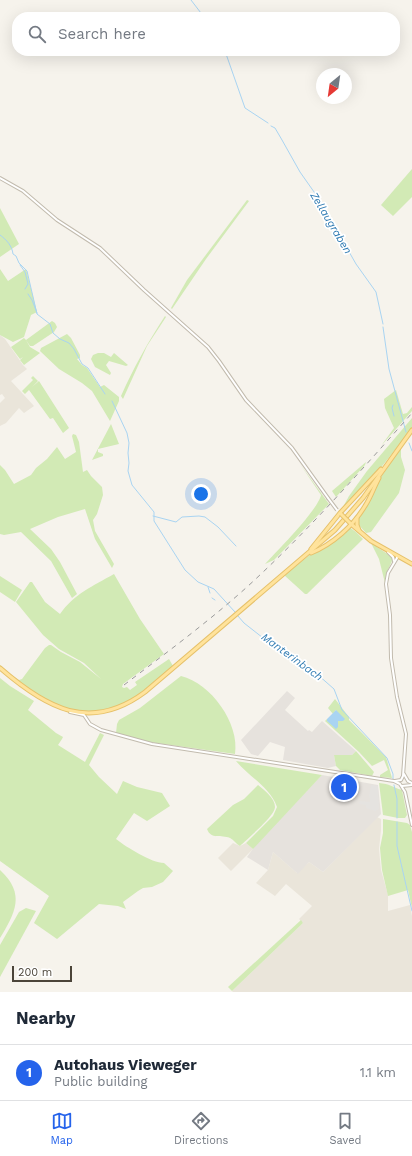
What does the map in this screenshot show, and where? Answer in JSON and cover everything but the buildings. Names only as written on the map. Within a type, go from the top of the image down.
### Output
[{"type":"main road","points":[[306,555],[394,454],[412,430]]},
{"type":"main road","points":[[306,555],[334,539],[357,517],[366,505],[394,454]]},
{"type":"main road","points":[[0,668],[36,696],[54,706],[68,711],[101,713],[119,708],[137,698],[335,530],[349,515],[388,464]]},
{"type":"main road","points":[[341,514],[361,533],[396,559],[402,558],[412,564]]},
{"type":"main road","points":[[357,517],[357,525],[361,533]]},
{"type":"street","points":[[0,178],[23,191],[57,220],[100,248],[144,290],[208,347],[246,400],[292,448],[341,514]]},
{"type":"street","points":[[384,549],[396,559],[387,576],[386,584],[390,621],[391,658],[397,697],[406,734],[404,771],[400,784]]},
{"type":"street","points":[[68,711],[84,715],[93,727],[122,737],[152,744],[394,781],[400,784],[405,792],[412,825]]},
{"type":"street","points":[[404,771],[407,780],[405,792]]},
{"type":"street","points":[[394,781],[401,779],[407,780],[412,784]]},
{"type":"street","points":[[402,786],[412,784]]},
{"type":"shaded area","points":[[0,335],[5,339],[27,369],[11,381],[34,406],[24,413],[19,408],[6,423],[0,426],[0,403],[5,398],[2,394],[0,395]]},
{"type":"shaded area","points":[[287,691],[295,698],[285,710],[308,731],[309,730],[312,732],[322,721],[356,751],[352,755],[334,755],[336,766],[328,768],[283,760],[285,747],[270,742],[258,756],[251,754],[241,740]]},
{"type":"shaded area","points":[[322,775],[378,785],[381,814],[323,872],[309,862],[298,874],[273,852],[268,870],[247,857],[257,843]]},
{"type":"shaded area","points":[[371,785],[378,786],[379,809],[375,811],[366,808],[366,805],[359,804],[360,801],[370,802],[369,797]]},
{"type":"shaded area","points":[[377,817],[381,819],[379,849],[381,870],[388,895],[388,911],[410,905],[412,916],[412,992],[233,992],[232,991],[303,923],[299,919],[312,906],[286,884],[275,896],[256,883],[268,870],[273,852],[297,873],[309,862],[323,872]]},
{"type":"shaded area","points":[[233,843],[240,846],[246,843],[253,849],[231,871],[218,858]]},
{"type":"green space","points":[[412,169],[412,197],[393,216],[381,205]]},
{"type":"green space","points":[[247,200],[249,201],[206,259],[172,309],[171,308],[187,280]]},
{"type":"green space","points":[[0,208],[19,244],[0,257]]},
{"type":"green space","points":[[0,269],[8,281],[26,269],[37,312],[31,315],[24,337],[13,342],[0,335]]},
{"type":"green space","points":[[165,316],[166,317],[147,346],[123,399],[121,396],[131,375],[147,345]]},
{"type":"green space","points":[[52,321],[57,327],[54,332],[33,346],[30,346],[26,340]]},
{"type":"green space","points":[[67,334],[71,338],[80,355],[80,358],[77,359],[87,368],[100,387],[104,385],[119,397],[119,401],[110,421],[92,391],[59,369],[40,351],[41,348]]},
{"type":"green space","points":[[24,338],[30,347],[40,353],[24,365],[20,360],[23,357],[20,359],[11,347]]},
{"type":"green space","points":[[104,353],[111,357],[114,353],[128,365],[126,366],[109,361],[106,365],[111,373],[110,375],[95,367],[91,359],[93,355]]},
{"type":"green space","points":[[33,376],[38,381],[32,387],[39,381],[69,428],[63,433],[53,418],[50,419],[29,390],[25,394],[22,391],[33,380],[31,378]]},
{"type":"green space","points":[[396,390],[403,414],[407,413],[412,407],[412,411],[381,446],[394,428],[385,408],[384,399]]},
{"type":"green space","points":[[412,418],[411,430],[379,470],[344,508],[343,507],[349,496],[367,471]]},
{"type":"green space","points":[[111,424],[119,444],[98,449],[98,452],[103,454],[103,456],[92,460]]},
{"type":"green space","points":[[73,434],[76,435],[79,442],[83,472],[87,470],[102,487],[103,495],[97,514],[93,520],[95,531],[114,564],[112,568],[95,539],[85,509],[58,517],[30,529],[51,549],[60,562],[77,594],[72,598],[51,561],[21,532],[4,535],[0,534],[0,465],[14,484],[31,475],[57,447],[65,459],[76,452],[72,436]]},
{"type":"green space","points":[[401,448],[401,457],[405,470],[399,493],[371,532],[366,533],[358,524],[358,520],[381,477]]},
{"type":"green space","points":[[366,462],[365,465],[336,497],[332,491]]},
{"type":"green space","points":[[300,464],[329,504],[274,560],[265,564],[305,520],[313,510],[321,495]]},
{"type":"green space","points":[[349,527],[363,539],[307,594],[305,594],[284,575],[311,554]]},
{"type":"green space","points":[[371,543],[392,557],[392,561],[386,574],[385,583],[379,559]]},
{"type":"green space","points":[[114,574],[140,619],[164,654],[123,684],[122,687],[127,687],[130,690],[137,685],[135,682],[169,659],[173,666],[138,696],[129,702],[101,711],[79,712],[56,706],[25,687],[0,667],[0,665],[19,680],[22,679],[45,648],[51,645],[80,662],[101,679],[84,663],[59,649],[43,635],[16,602],[30,582],[32,582],[45,602],[60,614],[71,601],[91,587]]},
{"type":"green space","points":[[0,576],[22,590],[15,602],[0,592]]},
{"type":"green space","points":[[181,676],[192,680],[203,687],[221,706],[233,730],[235,754],[149,742],[116,733],[119,720],[140,708]]},
{"type":"green space","points":[[0,678],[34,701],[28,710],[63,737],[58,745],[85,762],[100,733],[104,735],[89,765],[117,794],[123,781],[137,787],[162,793],[170,806],[147,821],[134,813],[116,839],[146,858],[164,863],[173,871],[163,882],[152,887],[143,888],[123,902],[126,909],[118,906],[99,904],[57,939],[34,923],[49,896],[0,861]]},
{"type":"green space","points":[[335,699],[349,717],[349,720],[386,757],[392,778],[380,777],[380,775],[388,770],[384,760],[372,766],[325,721],[327,719],[327,721],[337,724],[338,721],[336,710],[333,714],[328,708]]},
{"type":"green space","points":[[356,751],[374,772],[372,776],[340,770],[336,766],[334,755],[352,755]]},
{"type":"green space","points":[[236,761],[322,775],[253,849],[246,843],[273,816],[277,807],[274,800],[264,788]]},
{"type":"green space","points":[[379,783],[402,790],[407,815],[405,818],[383,815]]},
{"type":"green space","points":[[258,785],[271,797],[275,804],[274,811],[271,816],[260,827],[240,846],[230,838],[214,836],[209,832],[207,829],[233,805],[244,799]]},
{"type":"green space","points":[[383,819],[407,823],[410,825],[412,832],[412,908],[408,890],[388,896],[382,870],[380,848],[383,833]]},
{"type":"green space","points":[[0,870],[13,887],[15,904],[10,920],[0,938]]},
{"type":"green space","points":[[26,908],[36,911],[0,977],[0,945],[19,912]]},
{"type":"green space","points":[[301,920],[303,923],[232,991],[228,987]]},
{"type":"water","points":[[336,710],[345,719],[343,721],[338,721],[338,727],[336,729],[327,721],[327,719]]},
{"type":"waterway","name":"Zellaugraben","points":[[191,0],[200,12]]},
{"type":"waterway","name":"Zellaugraben","points":[[227,56],[245,108],[268,123]]},
{"type":"waterway","name":"Zellaugraben","points":[[271,126],[275,128],[300,172],[319,199],[356,264],[376,292],[383,324]]},
{"type":"waterway","name":"Manterinbach","points":[[0,235],[9,243],[13,254],[27,271],[37,314],[50,324],[53,333],[60,339],[69,343],[82,364],[88,368],[105,394]]},
{"type":"waterway","name":"Manterinbach","points":[[20,265],[25,272],[28,284],[25,289]]},
{"type":"waterway","name":"Manterinbach","points":[[28,294],[37,313]]},
{"type":"waterway","name":"Zellaugraben","points":[[383,327],[389,369],[406,432]]},
{"type":"waterway","name":"Manterinbach","points":[[112,401],[127,433],[129,443],[128,471],[132,485],[154,512],[154,521],[185,570],[198,582],[214,589],[235,612]]},
{"type":"waterway","points":[[393,405],[392,408],[394,416]]},
{"type":"waterway","name":"Zellaugraben","points":[[409,443],[412,451]]},
{"type":"waterway","points":[[153,516],[176,522],[182,517],[205,517],[218,527],[236,546]]},
{"type":"waterway","name":"Manterinbach","points":[[208,587],[210,593]]},
{"type":"waterway","name":"Manterinbach","points":[[238,616],[244,623],[272,645],[309,667],[334,689],[342,710],[387,758],[393,774],[393,779]]},
{"type":"waterway","name":"Manterinbach","points":[[394,785],[397,799],[397,818]]},
{"type":"waterway","name":"Manterinbach","points":[[397,822],[397,846],[412,911]]},
{"type":"railway","points":[[124,685],[187,637],[247,587],[332,502],[412,413]]},
{"type":"place","name":"Autohaus Vieweger","points":[[344,787]]}]
